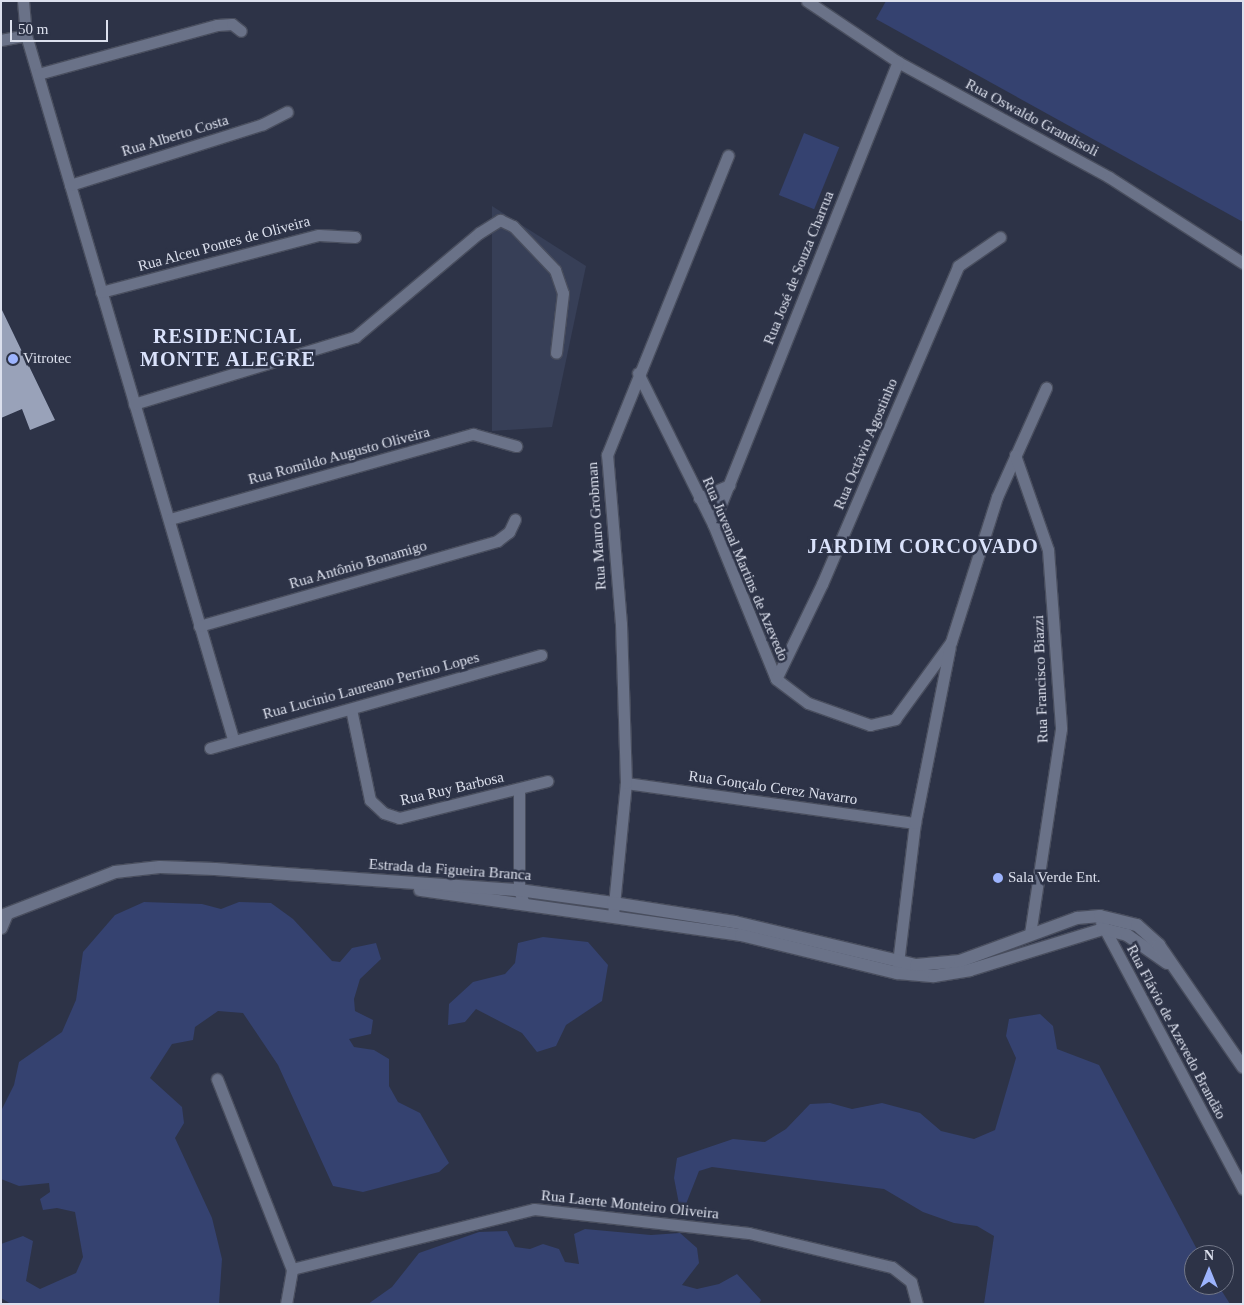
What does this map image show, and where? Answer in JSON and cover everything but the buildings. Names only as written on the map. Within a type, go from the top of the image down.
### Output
[{"type":"main road","name":"Estrada da Figueira Branca","points":[[4,915],[115,872],[160,867],[519,890],[613,909],[735,922],[898,963],[940,965],[1077,918],[1100,916],[1137,925],[1159,945],[1171,966],[1243,1067]]},
{"type":"main road","points":[[390,881],[425,892],[524,904],[613,909],[741,935],[897,973],[934,976],[970,970],[1040,945],[1103,928],[1127,935],[1171,966]]},
{"type":"street","points":[[23,1],[26,35],[234,739]]},
{"type":"street","name":"Rua Oswaldo Grandisoli","points":[[807,1],[898,62],[1109,177],[1243,263]]},
{"type":"street","points":[[38,74],[217,24],[232,24],[241,31]]},
{"type":"street","points":[[1,40],[26,35]]},
{"type":"street","name":"Rua José de Souza Charrua","points":[[712,524],[898,62]]},
{"type":"street","name":"Rua Alberto Costa","points":[[70,185],[263,124],[287,112]]},
{"type":"street","name":"Rua Mauro Grobman","points":[[613,909],[626,783],[621,624],[607,455],[638,373],[728,156]]},
{"type":"street","points":[[134,404],[355,337],[376,323],[479,233],[500,220],[513,226],[555,270],[563,293],[556,354]]},
{"type":"street","name":"Rua Alceu Pontes de Oliveira","points":[[101,292],[319,235],[355,236]]},
{"type":"street","name":"Rua Octávio Agostinho","points":[[776,679],[822,584],[958,266],[1000,237]]},
{"type":"street","name":"Rua Juvenal Martins de Azevedo","points":[[638,373],[712,524],[776,679],[808,703],[870,725],[884,724],[895,719],[951,642],[997,497],[1046,388]]},
{"type":"street","name":"Rua Romildo Augusto Oliveira","points":[[170,519],[472,434],[516,446]]},
{"type":"street","name":"Rua Francisco Biazzi","points":[[1016,455],[1048,550],[1062,729],[1030,935]]},
{"type":"street","points":[[699,498],[729,485]]},
{"type":"street","name":"Rua Antônio Bonamigo","points":[[200,626],[497,541],[509,532],[515,519]]},
{"type":"street","points":[[898,963],[915,823],[951,642]]},
{"type":"street","name":"Rua Lucinio Laureano Perrino Lopes","points":[[210,748],[234,739],[351,709],[541,655]]},
{"type":"street","name":"Rua Ruy Barbosa","points":[[351,709],[370,800],[384,813],[399,818],[518,790],[547,781]]},
{"type":"street","name":"Rua Gonçalo Cerez Navarro","points":[[626,783],[915,823]]},
{"type":"street","points":[[518,790],[519,890],[524,904]]},
{"type":"street","points":[[1,928],[4,915]]},
{"type":"street","name":"Rua Flávio de Azevedo Brandão","points":[[1100,916],[1103,928],[1243,1189]]},
{"type":"street","points":[[217,1080],[292,1269],[286,1304]]},
{"type":"street","name":"Rua Laerte Monteiro Oliveira","points":[[292,1269],[534,1209],[749,1233],[892,1267],[911,1282],[917,1304]]},
{"type":"shaded area","points":[[886,1],[1243,1],[1243,222],[876,19]]},
{"type":"shaded area","points":[[804,133],[839,147],[814,209],[779,195]]},
{"type":"shaded area","points":[[492,206],[586,266],[552,427],[492,431]]},
{"type":"shaded area","points":[[144,902],[202,904],[221,909],[239,902],[271,903],[293,919],[332,961],[340,962],[352,948],[376,943],[381,959],[360,979],[354,999],[355,1011],[373,1020],[371,1034],[349,1039],[354,1047],[374,1050],[389,1059],[389,1086],[398,1102],[420,1113],[449,1163],[439,1172],[363,1192],[333,1186],[278,1065],[243,1013],[218,1011],[195,1027],[193,1040],[172,1044],[150,1078],[182,1107],[184,1123],[175,1138],[212,1218],[222,1259],[219,1304],[11,1304],[1,1298],[1,1244],[23,1236],[33,1241],[26,1281],[40,1289],[76,1273],[83,1257],[75,1212],[57,1208],[43,1210],[40,1199],[50,1192],[49,1183],[19,1186],[1,1179],[1,1111],[14,1085],[19,1062],[62,1032],[76,1000],[83,952],[115,915]]},
{"type":"shaded area","points":[[543,937],[588,942],[608,965],[602,1001],[566,1025],[556,1046],[537,1052],[522,1033],[476,1009],[465,1022],[448,1025],[449,1004],[473,982],[505,974],[515,963],[518,943]]},
{"type":"shaded area","points":[[1040,1014],[1053,1026],[1057,1049],[1099,1065],[1195,1245],[1184,1245],[1184,1295],[1224,1295],[1230,1304],[984,1304],[994,1236],[977,1226],[954,1223],[923,1212],[884,1189],[712,1167],[699,1171],[686,1204],[679,1204],[674,1178],[677,1158],[733,1139],[765,1142],[786,1129],[810,1104],[830,1103],[852,1109],[882,1103],[920,1113],[941,1131],[974,1139],[995,1130],[1016,1058],[1006,1036],[1009,1019]]},
{"type":"shaded area","points":[[585,1229],[651,1235],[680,1233],[697,1248],[699,1263],[682,1285],[697,1289],[719,1284],[737,1274],[761,1300],[759,1304],[368,1304],[392,1287],[419,1253],[479,1232],[507,1231],[515,1247],[530,1249],[543,1244],[559,1249],[565,1262],[579,1264],[574,1234]]},
{"type":"place","name":"Vitrotec","points":[[13,359]]},
{"type":"place","name":"Sala Verde Ent.","points":[[998,878]]},
{"type":"district","name":"RESIDENCIAL MONTE ALEGRE","points":[[228,348]]},
{"type":"district","name":"JARDIM CORCOVADO","points":[[923,546]]}]
